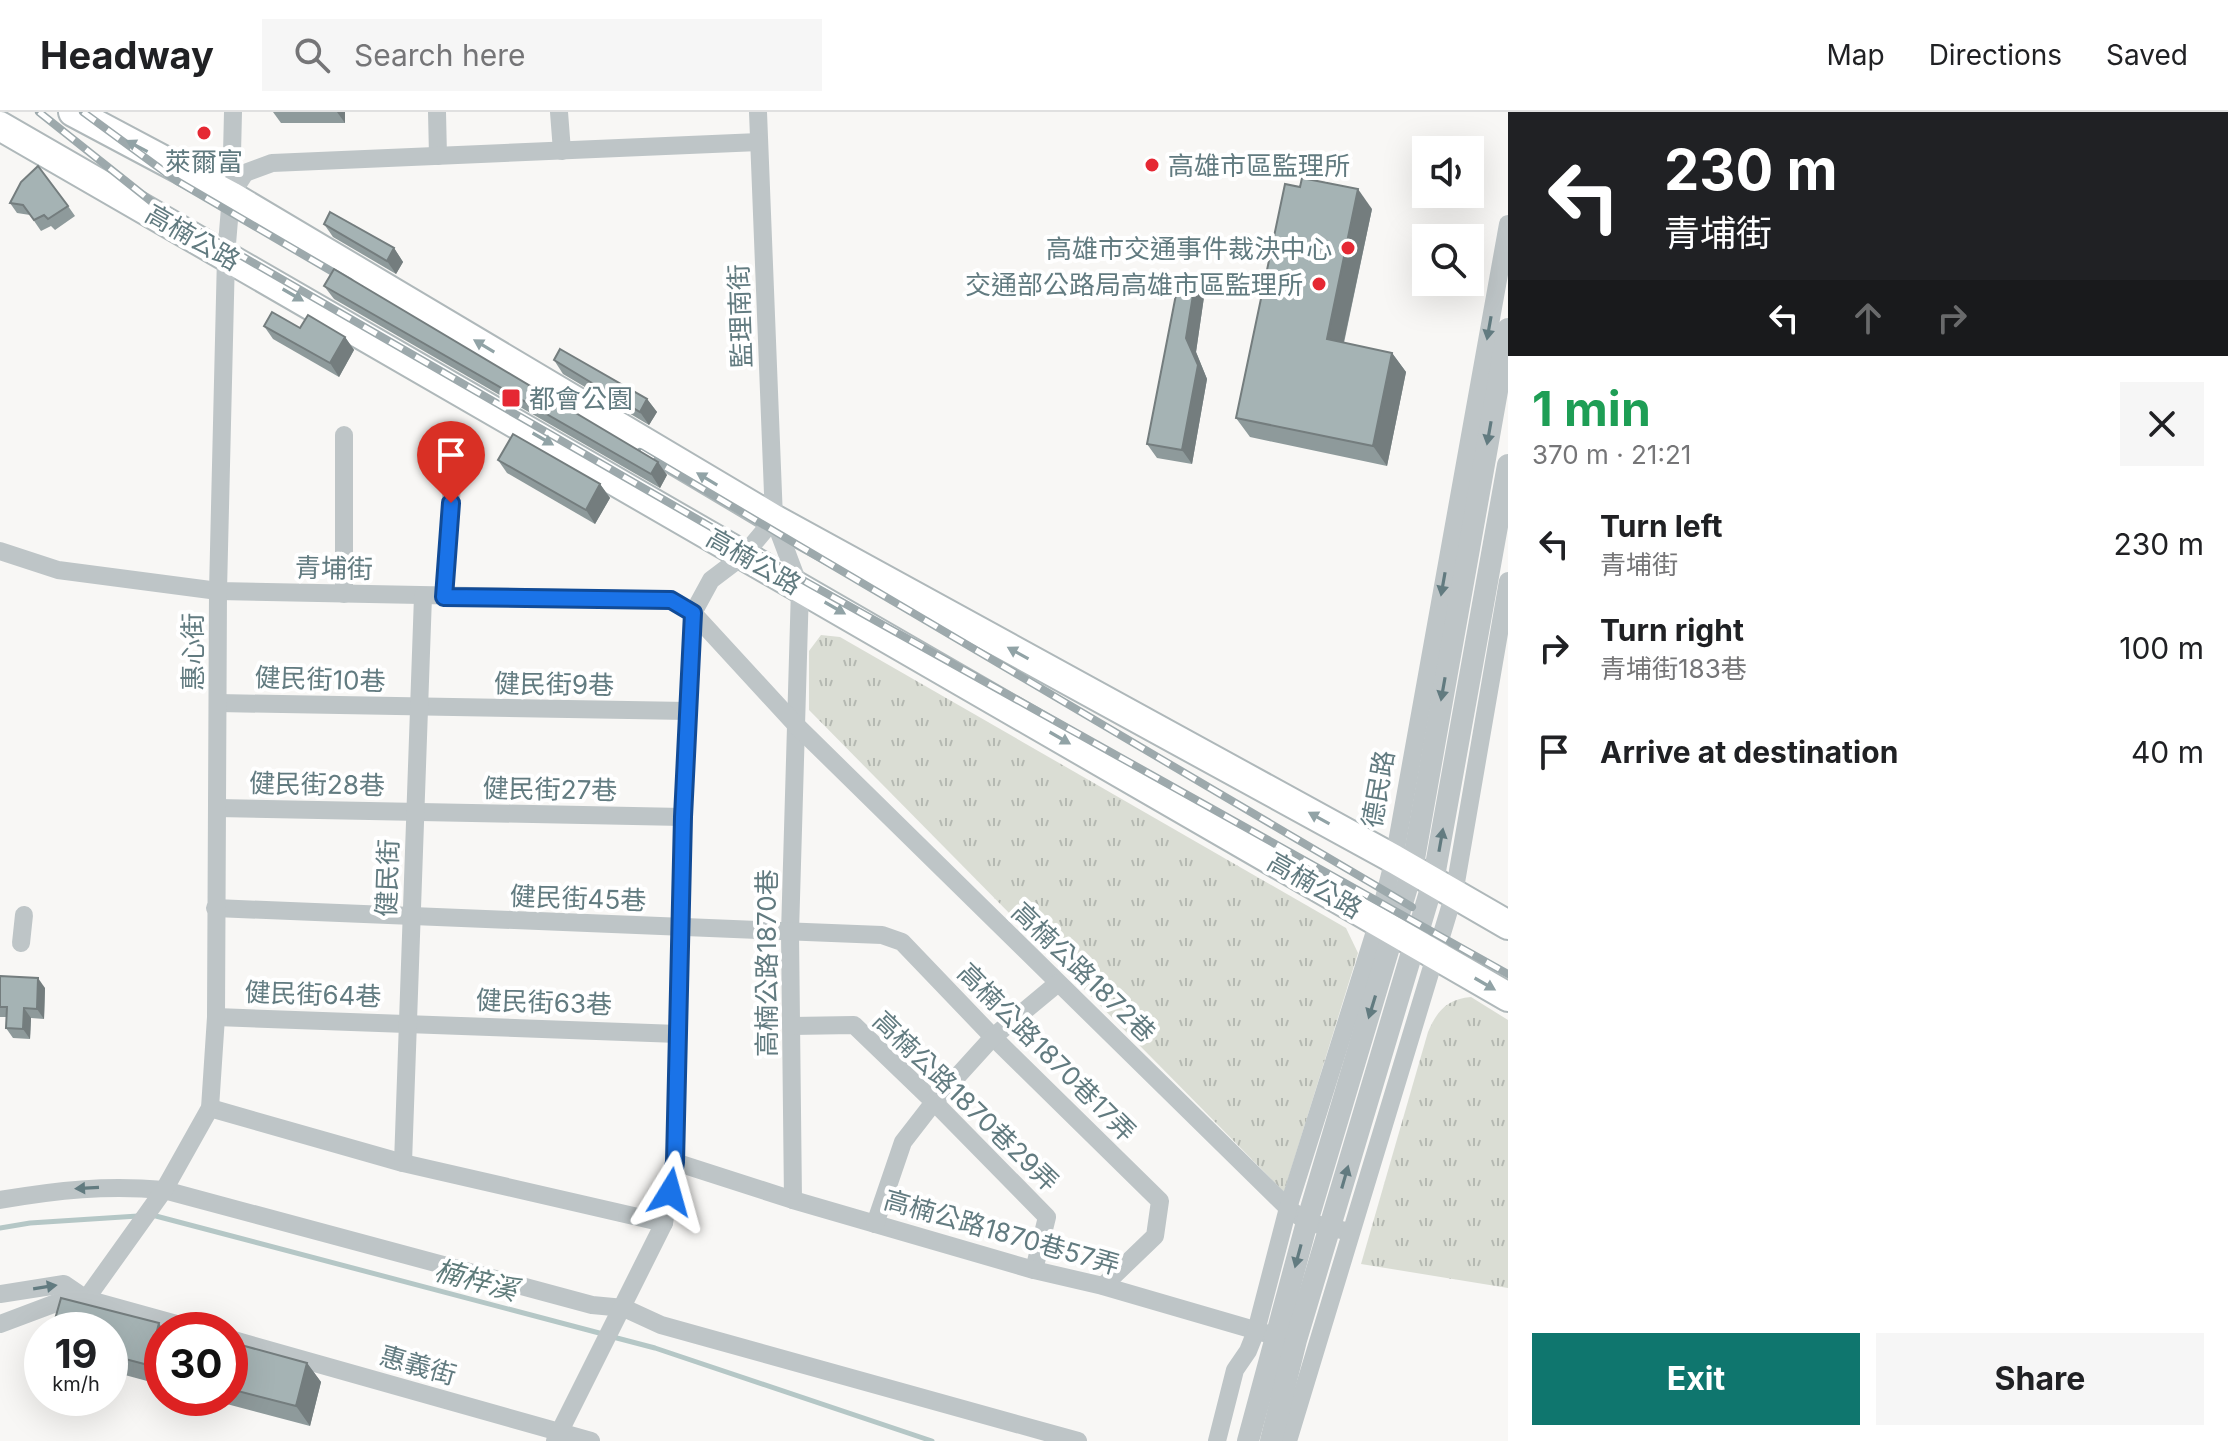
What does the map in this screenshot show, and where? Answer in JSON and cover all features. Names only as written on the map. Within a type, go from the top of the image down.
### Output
[{"type":"main road","name":"高楠公路","points":[[73,112],[231,196],[774,519],[1508,925]]},
{"type":"main road","name":"高楠公路","points":[[0,126],[1508,997]]},
{"type":"street","name":"惠心街","points":[[210,1108],[216,1017],[218,591],[226,256],[233,112]]},
{"type":"street","points":[[437,112],[438,156]]},
{"type":"street","points":[[559,112],[562,151]]},
{"type":"street","name":"監理南街","points":[[758,112],[774,519],[800,588]]},
{"type":"street","points":[[231,196],[245,173],[272,163],[759,142]]},
{"type":"street","name":"德民路","points":[[1423,876],[1504,274],[1508,224]]},
{"type":"street","name":"德民路","points":[[1423,876],[1508,329]]},
{"type":"street","points":[[344,435],[344,594]]},
{"type":"street","name":"德民路","points":[[1286,1338],[1307,1222],[1406,938],[1423,876],[1508,465]]},
{"type":"street","points":[[444,597],[453,471]]},
{"type":"street","points":[[557,1437],[664,1223],[675,1162],[683,817],[693,613],[711,580],[744,555],[774,519]]},
{"type":"street","name":"青埔街","points":[[0,551],[58,570],[218,591],[671,600]]},
{"type":"street","name":"德民路","points":[[1241,1439],[1286,1338],[1340,1230],[1406,938],[1508,581]]},
{"type":"street","name":"高楠公路1870巷","points":[[793,1200],[790,933],[800,588]]},
{"type":"street","name":"健民街","points":[[403,1163],[423,596]]},
{"type":"street","name":"高楠公路1872巷","points":[[671,600],[693,613],[796,725],[1288,1208],[1307,1222],[1340,1230]]},
{"type":"street","name":"健民街10巷","points":[[218,703],[419,708]]},
{"type":"street","name":"健民街9巷","points":[[419,708],[688,711]]},
{"type":"street","name":"健民街28巷","points":[[217,808],[415,812]]},
{"type":"street","name":"健民街27巷","points":[[415,812],[683,817]]},
{"type":"street","name":"健民街45巷","points":[[215,908],[790,933]]},
{"type":"street","points":[[21,943],[24,915]]},
{"type":"street","name":"高楠公路1870巷17弄","points":[[790,933],[882,935],[902,942],[993,1037],[1160,1201],[1155,1236],[1103,1286]]},
{"type":"street","name":"德民路","points":[[1286,1338],[1288,1208],[1406,938]]},
{"type":"street","points":[[875,1224],[903,1142],[934,1102],[993,1037],[1058,983]]},
{"type":"street","name":"健民街64巷","points":[[216,1017],[408,1023]]},
{"type":"street","name":"健民街63巷","points":[[408,1023],[678,1034]]},
{"type":"street","name":"高楠公路1870巷29弄","points":[[792,1026],[854,1025],[934,1102],[1047,1217],[1034,1270]]},
{"type":"street","points":[[86,1299],[164,1190],[210,1108],[403,1163],[664,1223]]},
{"type":"street","name":"高楠公路1870巷57弄","points":[[675,1162],[1034,1270],[1103,1286],[1286,1338]]},
{"type":"street","points":[[0,1200],[66,1189],[119,1186],[164,1190],[592,1305],[624,1308],[661,1325],[1078,1441]]},
{"type":"street","points":[[0,1294],[64,1284],[86,1299]]},
{"type":"street","points":[[0,1324],[64,1300],[86,1299],[144,1315]]},
{"type":"street","points":[[1286,1338],[1288,1441]]},
{"type":"street","points":[[1286,1338],[1296,1441]]},
{"type":"street","name":"德民路","points":[[1241,1439],[1248,1351],[1286,1338]]},
{"type":"street","name":"惠義街","points":[[248,1344],[557,1437],[591,1441]]},
{"type":"green space","points":[[821,635],[840,637],[1346,928],[1358,953],[1284,1192],[809,710],[809,651]]},
{"type":"green space","points":[[1471,997],[1508,1020],[1508,1288],[1361,1264],[1428,1032],[1444,1007],[1455,1000]]},
{"type":"building","points":[[38,166],[68,206],[48,219],[44,215],[34,220],[23,205],[10,203],[21,182]]},
{"type":"building","name":"交通部公路局高雄市區監理所","points":[[1302,178],[1358,189],[1327,339],[1392,353],[1373,446],[1236,418],[1285,184],[1300,187]]},
{"type":"building","points":[[330,212],[394,248],[387,261],[324,224]]},
{"type":"building","points":[[334,269],[658,462],[651,474],[324,286]]},
{"type":"building","points":[[1179,279],[1195,283],[1186,338],[1198,365],[1182,450],[1147,444]]},
{"type":"building","points":[[272,312],[300,328],[308,315],[345,337],[330,363],[264,326]]},
{"type":"building","points":[[560,349],[647,399],[640,412],[554,360]]},
{"type":"building","points":[[513,434],[600,484],[586,510],[498,460]]},
{"type":"building","points":[[0,976],[38,978],[37,1009],[24,1008],[23,1029],[6,1028],[7,1007],[0,1007]]},
{"type":"building","points":[[61,1298],[116,1312],[57,1312]]},
{"type":"building","points":[[128,1315],[144,1319],[144,1364],[128,1360]]},
{"type":"building","points":[[248,1347],[307,1363],[296,1406],[248,1394]]},
{"type":"waterway","name":"楠梓溪","points":[[152,1215],[603,1334]]},
{"type":"waterway","name":"楠梓溪","points":[[0,1228],[138,1216]]},
{"type":"waterway","name":"楠梓溪","points":[[613,1337],[655,1348],[932,1441]]},
{"type":"railway","points":[[39,112],[162,210],[808,583],[1508,974]]},
{"type":"railway","points":[[83,112],[177,181],[350,282]]},
{"type":"railway","points":[[640,452],[1412,907]]},
{"type":"place","name":"萊爾富","points":[[204,133]]},
{"type":"place","name":"高雄市區監理所","points":[[1152,165]]},
{"type":"place","name":"高雄市交通事件裁決中心","points":[[1348,248]]},
{"type":"place","name":"交通部公路局高雄市區監理所","points":[[1319,284]]},
{"type":"place","name":"都會公園","points":[[511,398]]},
{"type":"route","points":[[451,503],[444,597],[671,600],[693,613],[683,817],[675,1162],[670,1192]]}]
